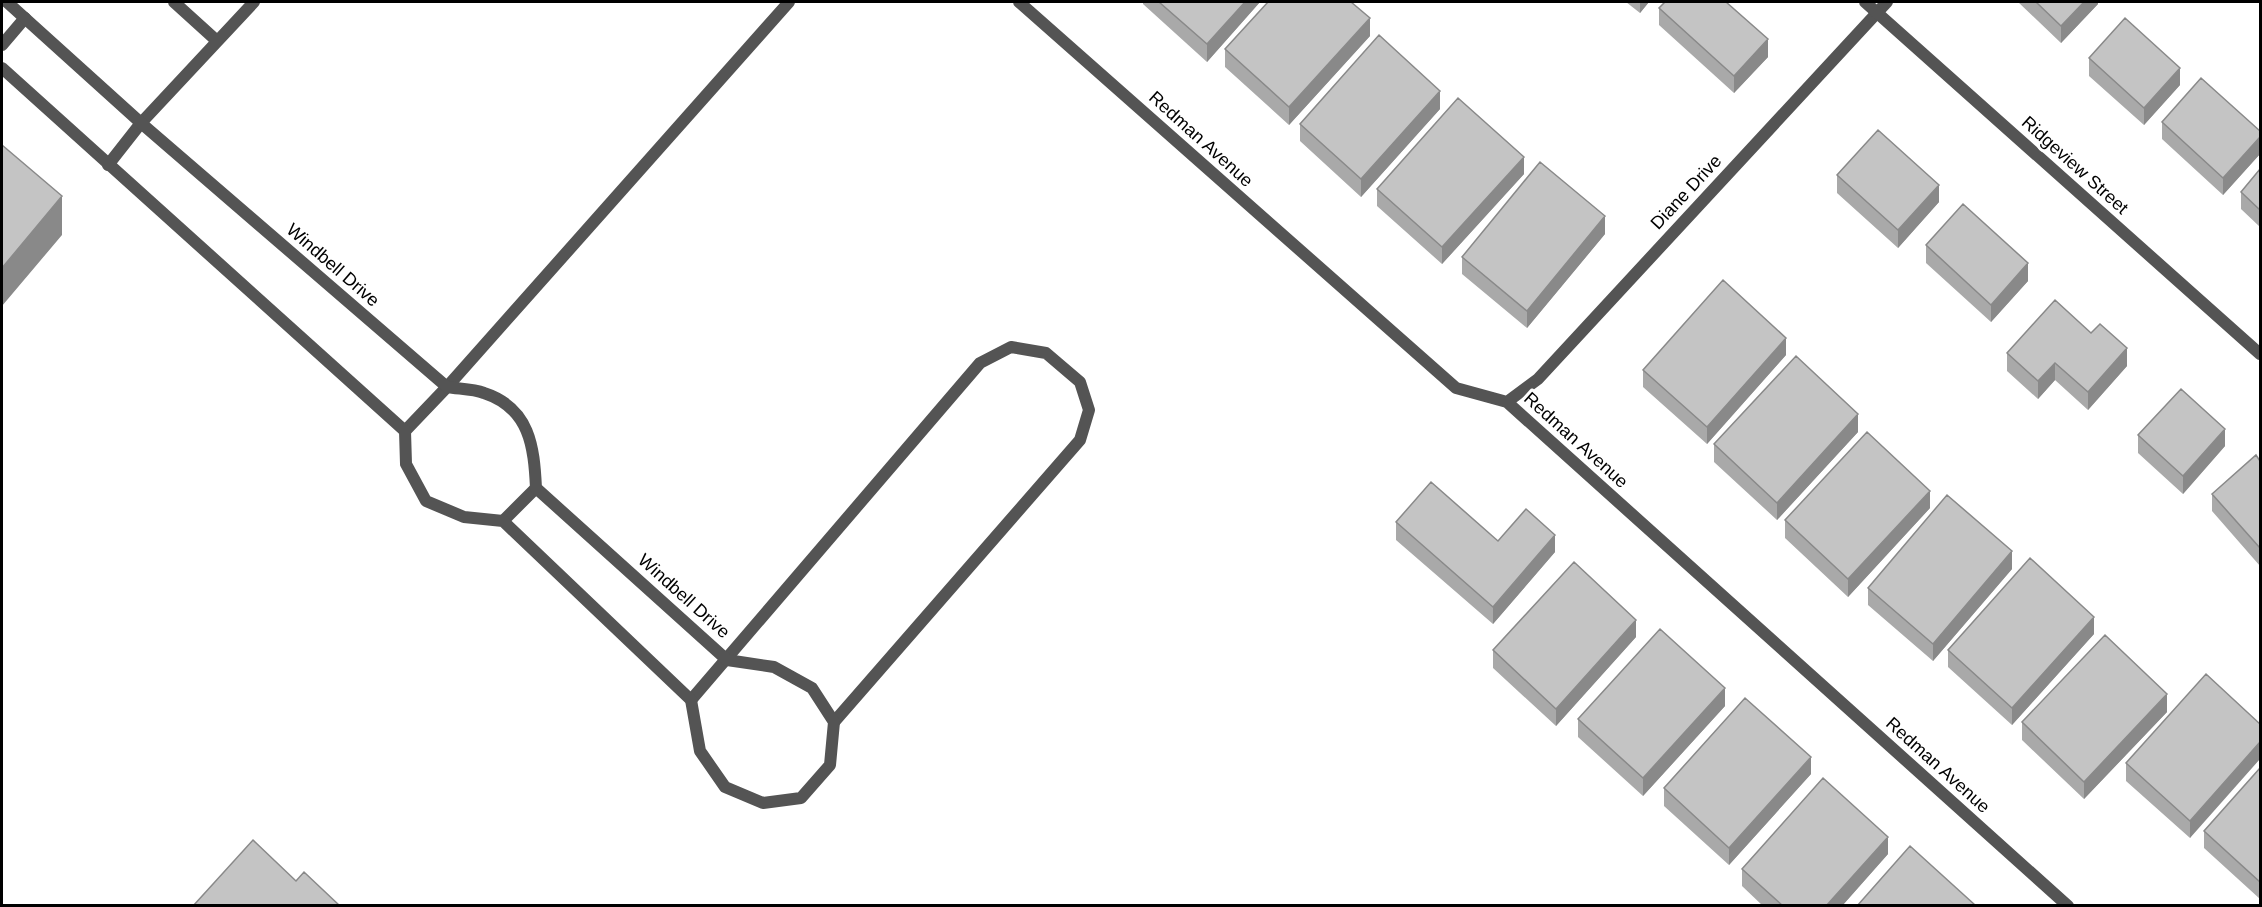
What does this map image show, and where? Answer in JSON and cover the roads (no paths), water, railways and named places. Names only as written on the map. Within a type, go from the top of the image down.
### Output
[{"type":"street","name":"Windbell Drive","points":[[6,2],[141,123],[447,387]]},
{"type":"street","points":[[174,2],[218,41]]},
{"type":"street","points":[[108,165],[141,123],[254,2]]},
{"type":"street","points":[[691,700],[980,363],[1011,347],[1046,352],[1080,382],[1089,410],[1080,440],[834,722],[830,765],[801,798],[763,803],[725,787],[700,751],[691,700],[503,521],[464,517],[426,501],[406,464],[405,431],[447,387],[789,2]]},
{"type":"street","name":"Redman Avenue","points":[[1019,2],[1456,388],[1507,402],[2068,906]]},
{"type":"street","name":"Ridgeview Street","points":[[1865,2],[2260,354]]},
{"type":"street","name":"Diane Drive","points":[[1507,402],[1538,379],[1887,2]]},
{"type":"street","points":[[2,45],[25,18]]},
{"type":"street","points":[[2,68],[405,431]]},
{"type":"street","points":[[447,387],[485,393],[519,414],[534,447],[536,488],[503,521]]},
{"type":"street","name":"Windbell Drive","points":[[536,488],[727,660],[774,667],[812,688],[834,722]]}]
